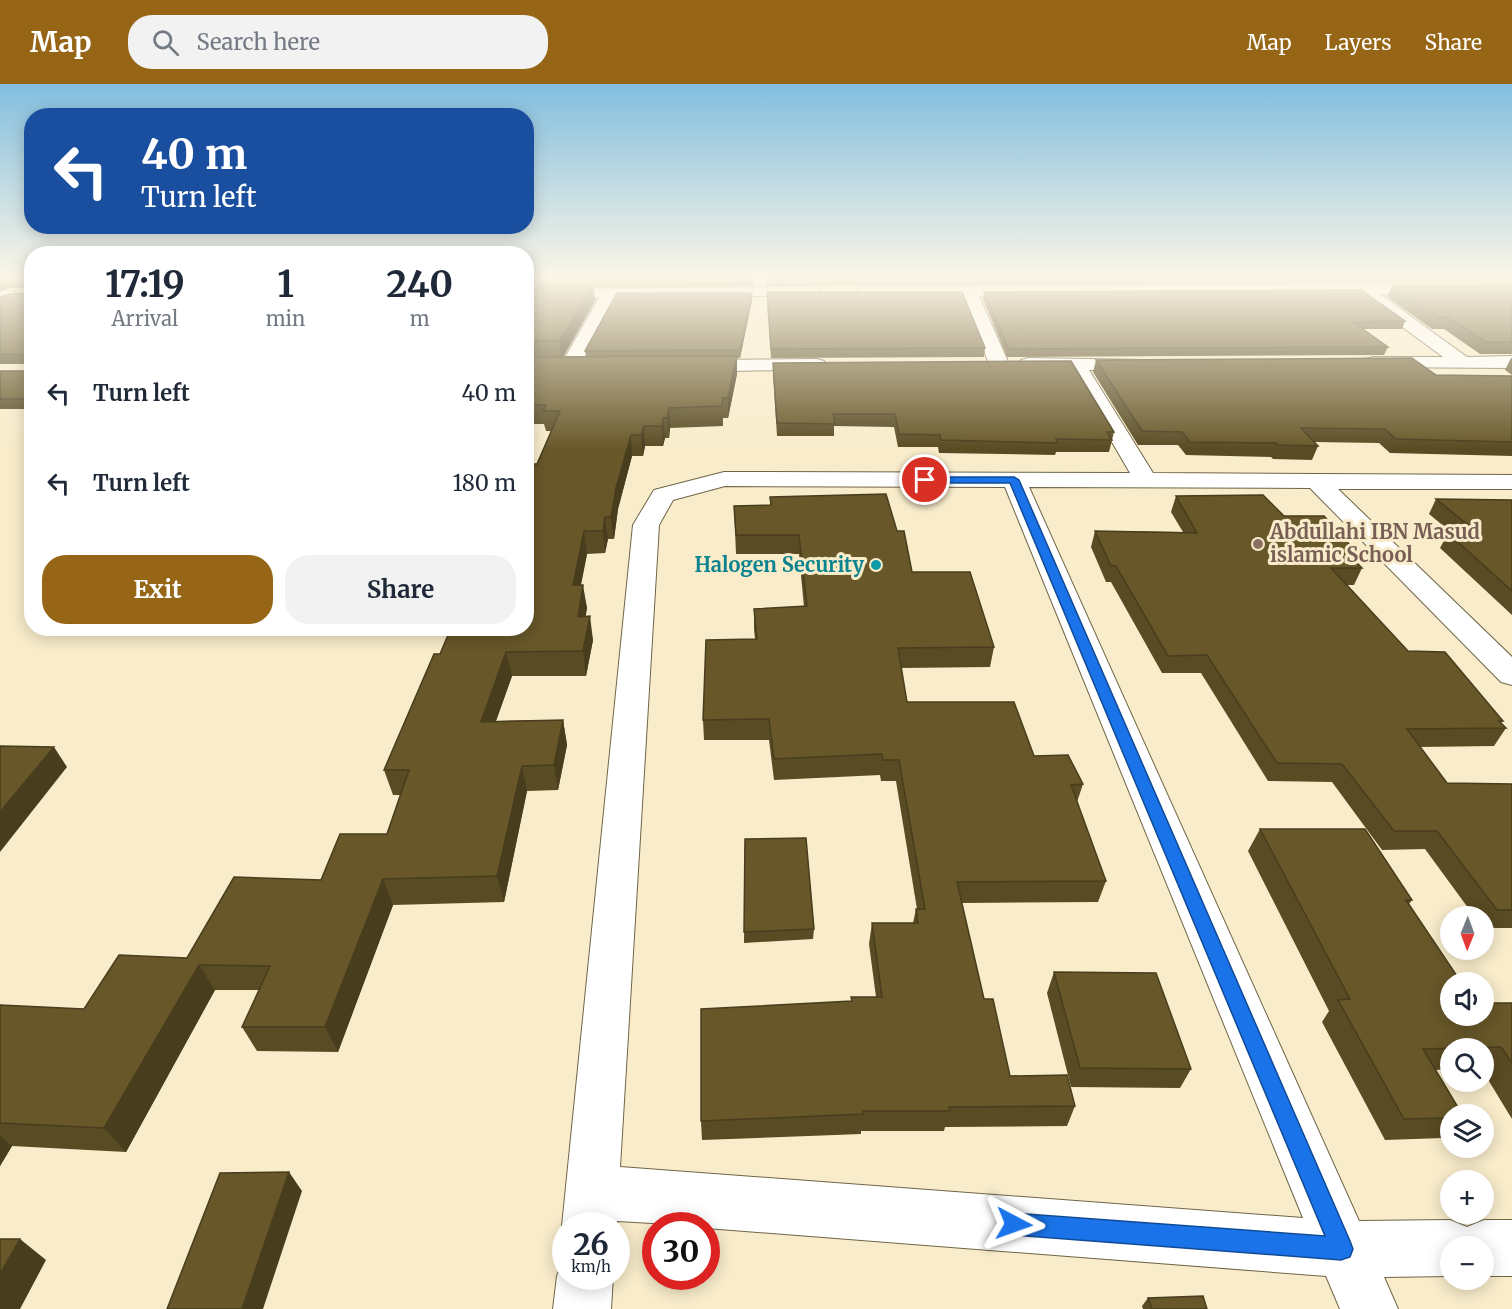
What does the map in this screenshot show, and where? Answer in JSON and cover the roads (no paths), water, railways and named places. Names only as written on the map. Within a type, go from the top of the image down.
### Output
[{"type":"street","points":[[570,366],[587,336]]},
{"type":"street","points":[[988,336],[999,364]]},
{"type":"street","points":[[1427,336],[1464,363]]},
{"type":"street","points":[[1358,363],[1512,362]]},
{"type":"street","points":[[975,364],[1158,364]]},
{"type":"street","points":[[1076,364],[1146,481]]},
{"type":"street","points":[[677,366],[832,365]]},
{"type":"street","points":[[548,366],[594,366]]},
{"type":"street","points":[[1440,1248],[1341,1249],[591,1209],[646,525],[663,495],[724,479],[1512,482]]},
{"type":"street","points":[[1014,480],[1341,1249],[1369,1309]]},
{"type":"street","points":[[1316,481],[1512,675]]},
{"type":"street","points":[[1494,1248],[1512,1248]]},
{"type":"street","points":[[582,1309],[584,1290]]},
{"type":"place","name":"Abdullahi IBN Masud islamic School","points":[[1258,544]]},
{"type":"place","name":"Halogen Security","points":[[876,565]]}]
